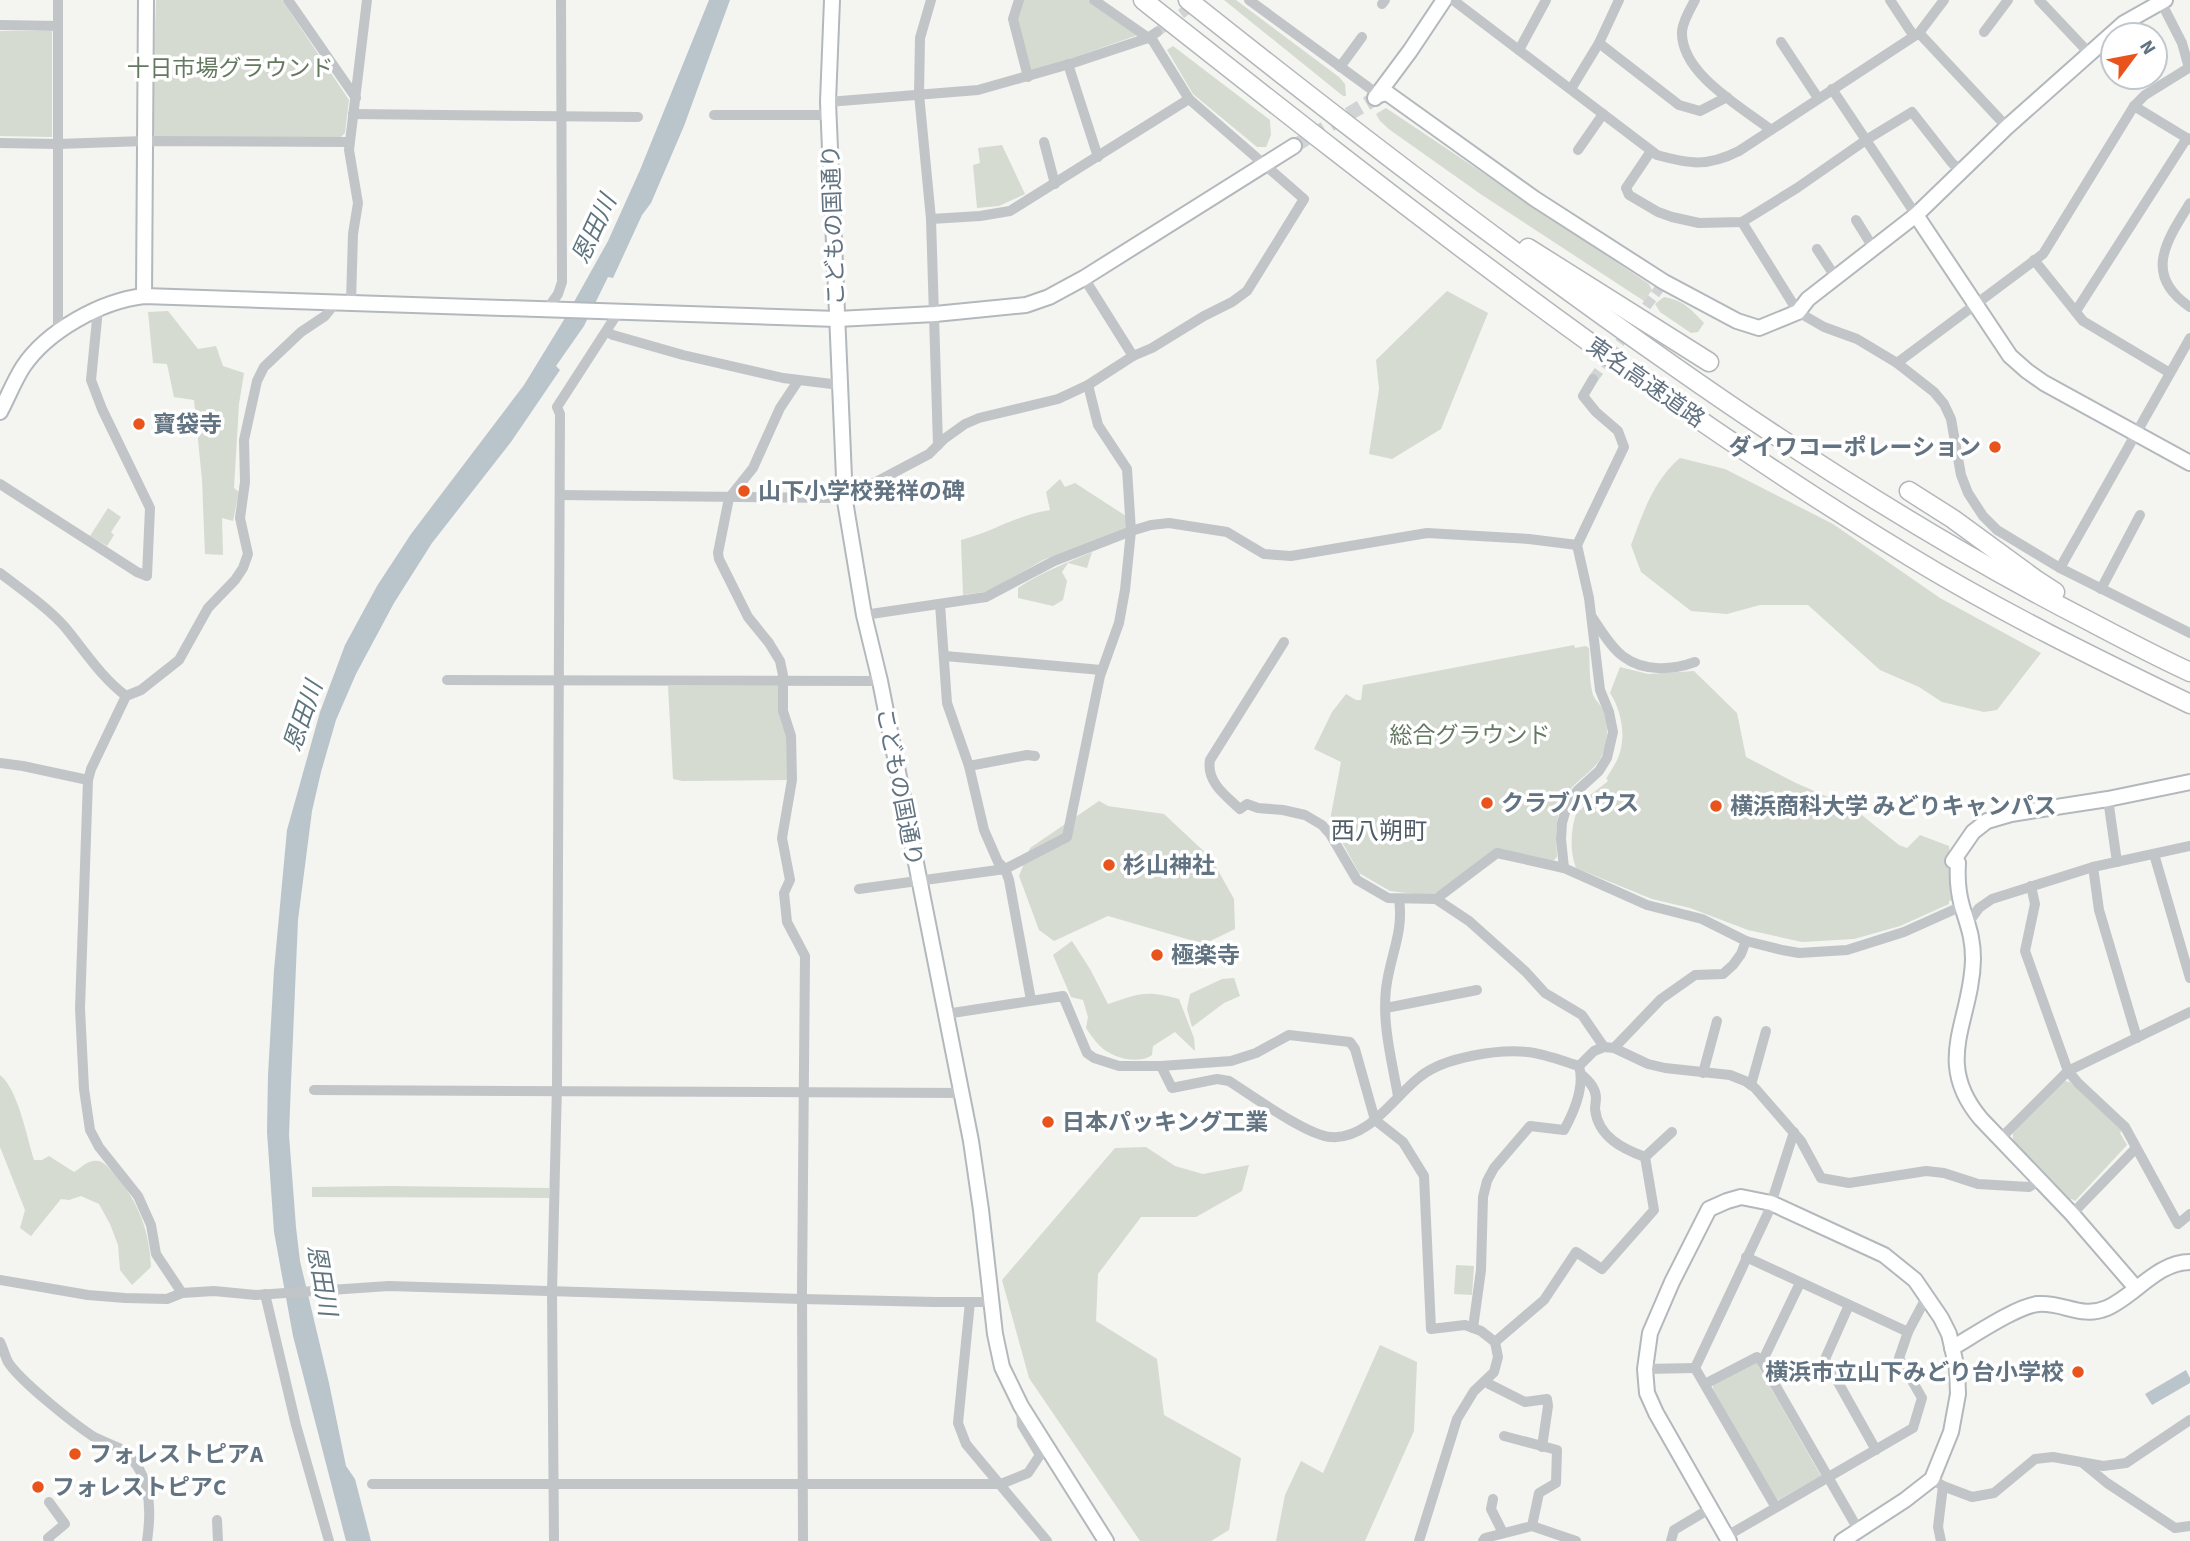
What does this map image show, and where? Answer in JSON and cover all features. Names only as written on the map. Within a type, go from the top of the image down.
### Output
[{"type":"highway","name":"東名高速道路","points":[[1143,0],[1446,237],[1597,349],[1722,435],[1910,557],[2002,609],[2190,704]]},
{"type":"highway","name":"東名高速道路","points":[[1188,0],[1429,189],[1579,300],[1738,412],[1837,477],[2019,585],[2190,672]]},
{"type":"highway","points":[[1429,189],[1709,362]]},
{"type":"highway","points":[[1909,491],[1953,519],[2035,579],[2190,666]]},
{"type":"street","points":[[58,0],[58,332]]},
{"type":"street","points":[[144,296],[146,0]]},
{"type":"street","points":[[288,0],[356,97]]},
{"type":"street","points":[[182,1293],[156,1254],[151,1225],[138,1196],[99,1147],[90,1130],[84,1089],[80,1008],[88,780],[126,696],[141,690],[179,660],[208,608],[243,569],[248,554],[240,518],[245,482],[244,440],[257,381],[264,367],[301,332],[343,302],[358,203],[349,142],[368,0]]},
{"type":"street","points":[[551,308],[562,282],[561,0]]},
{"type":"street","name":"こどもの国通り","points":[[832,0],[829,109],[845,494],[864,615],[880,681],[961,1093],[977,1182],[995,1334],[1002,1367],[1021,1406],[1106,1541]]},
{"type":"street","points":[[931,0],[920,38],[919,94],[931,219],[938,444]]},
{"type":"street","points":[[1019,0],[1013,19],[1028,77]]},
{"type":"street","points":[[560,495],[838,498],[859,491],[929,454],[965,424],[1058,398],[1088,385],[1247,291],[1304,199],[1189,99],[1153,41],[1152,35],[1094,0]]},
{"type":"street","points":[[1249,0],[1340,67],[1375,98]]},
{"type":"street","points":[[1375,98],[1444,0]]},
{"type":"street","points":[[1453,0],[1657,155],[1705,163],[1722,159],[1771,130],[1916,34],[1944,0]]},
{"type":"street","points":[[1518,50],[1546,0]]},
{"type":"street","points":[[1572,89],[1619,0]]},
{"type":"street","points":[[1695,0],[1682,30],[1689,61],[1707,81],[1771,130]]},
{"type":"street","points":[[1890,0],[1916,34],[2007,127]]},
{"type":"street","points":[[1984,32],[2008,0]]},
{"type":"street","points":[[2039,0],[2089,53]]},
{"type":"street","points":[[1375,98],[1387,93],[1535,199],[1664,282],[1737,321],[1759,328],[1798,312],[1808,299],[1916,215],[2007,127],[2124,23],[2162,1],[2190,67],[2145,95],[2134,106],[2043,254],[1897,362]]},
{"type":"street","points":[[0,25],[58,26]]},
{"type":"street","points":[[714,115],[829,109],[919,94],[978,90],[1028,77],[1152,35]]},
{"type":"street","points":[[1340,67],[1362,37]]},
{"type":"street","points":[[1781,42],[1818,98]]},
{"type":"street","points":[[1598,43],[1679,105],[1700,111],[1727,97]]},
{"type":"street","points":[[1068,64],[1098,157]]},
{"type":"street","points":[[1832,89],[2010,356],[2027,371],[2189,461]]},
{"type":"street","points":[[931,219],[1010,211],[1189,99]]},
{"type":"street","points":[[2076,311],[2189,139],[2134,106]]},
{"type":"street","points":[[1651,151],[1626,188],[1629,195],[1658,212],[1699,223],[1742,222],[1912,112],[1961,172]]},
{"type":"street","points":[[353,114],[638,117]]},
{"type":"street","points":[[1578,150],[1603,114]]},
{"type":"street","points":[[0,143],[349,142]]},
{"type":"street","points":[[1044,142],[1055,184]]},
{"type":"street","points":[[0,412],[24,366],[58,332],[98,309],[144,296],[837,319],[935,314],[1026,305],[1049,297],[1084,278],[1294,146]]},
{"type":"street","points":[[2190,203],[2166,242],[2161,259],[2166,281],[2179,300],[2190,307]]},
{"type":"street","points":[[1856,220],[1874,249]]},
{"type":"street","points":[[1742,222],[1798,312],[1824,327],[1857,339],[1897,362],[1934,392],[1944,404],[1951,419],[1961,475],[1968,494],[1983,516],[1997,530],[2060,568],[2190,633]]},
{"type":"street","points":[[1817,249],[1836,278]]},
{"type":"street","points":[[2034,260],[2083,321],[2170,373]]},
{"type":"street","points":[[1084,278],[1133,356]]},
{"type":"street","points":[[0,484],[137,572],[148,576],[150,508],[102,409],[91,380],[98,309]]},
{"type":"street","points":[[554,1541],[552,1292],[560,495],[560,414],[557,407],[607,332],[615,311]]},
{"type":"street","points":[[607,332],[683,355],[798,381],[840,385]]},
{"type":"street","points":[[2060,568],[2190,338]]},
{"type":"street","points":[[1564,868],[1561,839],[1568,802],[1599,771],[1607,758],[1613,732],[1600,690],[1591,617],[1577,545],[1624,447],[1618,431],[1596,412],[1583,396],[1593,379]]},
{"type":"street","points":[[798,381],[780,408],[753,468],[729,498],[718,556],[748,617],[780,661],[783,711],[791,736],[792,780],[782,838],[790,880],[784,892],[787,922],[805,956],[803,1541]]},
{"type":"street","points":[[859,889],[1004,869],[1068,837],[1101,670],[1119,623],[1131,531],[1127,469],[1098,425],[1088,385]]},
{"type":"street","points":[[2101,589],[2140,515]]},
{"type":"street","points":[[864,615],[986,597],[1054,561],[1131,531],[1169,523],[1227,532],[1264,554],[1291,556],[1427,533],[1529,539],[1577,545]]},
{"type":"street","points":[[0,573],[47,609],[103,676],[126,696]]},
{"type":"street","points":[[940,604],[947,703],[969,766],[984,830],[1009,880],[1031,1000]]},
{"type":"street","points":[[1591,617],[1622,657],[1641,666],[1680,667],[1695,662]]},
{"type":"street","points":[[1284,642],[1210,760],[1208,769],[1212,779],[1220,791],[1240,809],[1247,804],[1258,808],[1283,810],[1305,815],[1322,825],[1331,834],[1357,880],[1388,898],[1436,899],[1469,921],[1526,972],[1545,993],[1582,1015],[1609,1048],[1648,1064],[1730,1075],[1751,1085],[1801,1141],[1821,1178],[1844,1182],[1926,1171],[1944,1173],[1978,1184],[2029,1187],[2040,1180]]},
{"type":"street","points":[[945,656],[1101,670]]},
{"type":"street","points":[[447,680],[880,681]]},
{"type":"street","points":[[969,766],[1027,755],[1035,756]]},
{"type":"street","points":[[0,763],[88,780]]},
{"type":"street","points":[[2136,1288],[2072,1214],[1972,1109],[1961,1087],[1956,1061],[1958,1034],[1968,1000],[1973,960],[1971,933],[1957,883],[1958,863],[1953,861],[1973,832],[1987,821],[2011,814],[2108,799],[2190,782]]},
{"type":"street","points":[[2108,799],[2117,862]]},
{"type":"street","points":[[1968,923],[1979,908],[1992,899],[2093,867],[2190,846]]},
{"type":"street","points":[[1436,899],[1497,853],[1564,868],[1647,905],[1702,919],[1746,940],[1799,953],[1847,950],[1903,932],[1962,906]]},
{"type":"street","points":[[2154,854],[2190,978]]},
{"type":"street","points":[[2093,867],[2099,910],[2137,1038]]},
{"type":"street","points":[[2031,886],[2035,904],[2025,951],[2068,1071],[2125,1126],[2178,1223],[2190,1214]]},
{"type":"street","points":[[1398,1096],[1386,1033],[1386,1008],[1389,971],[1400,931],[1399,899]]},
{"type":"street","points":[[1473,1328],[1481,1270],[1483,1197],[1494,1168],[1530,1125],[1564,1130],[1574,1112],[1580,1070],[1594,1051],[1609,1048],[1661,999],[1695,975],[1723,974],[1741,954],[1746,940]]},
{"type":"street","points":[[1386,1008],[1477,990]]},
{"type":"street","points":[[946,1014],[1063,996],[1087,1053],[1119,1066],[1231,1061],[1256,1053],[1289,1035],[1350,1042],[1355,1049],[1375,1120],[1403,1142],[1424,1176],[1431,1329],[1465,1325],[1481,1331],[1495,1342],[1498,1357],[1491,1377],[1474,1391],[1457,1419],[1419,1541]]},
{"type":"street","points":[[2000,1139],[2068,1071],[2190,1012]]},
{"type":"street","points":[[1703,1073],[1717,1021]]},
{"type":"street","points":[[1751,1085],[1766,1031]]},
{"type":"street","points":[[1161,1066],[1172,1088],[1217,1079],[1229,1081],[1289,1118],[1333,1138],[1353,1133],[1375,1120],[1422,1075],[1444,1062],[1479,1055],[1527,1052],[1580,1070],[1596,1095],[1595,1109],[1610,1139],[1619,1147],[1646,1157]]},
{"type":"street","points":[[314,1090],[961,1093]]},
{"type":"street","points":[[1646,1157],[1672,1132]]},
{"type":"street","points":[[1695,1367],[1771,1203],[1794,1132]]},
{"type":"street","points":[[2072,1214],[2136,1148]]},
{"type":"street","points":[[1495,1342],[1544,1300],[1576,1252],[1602,1269],[1654,1210],[1646,1157]]},
{"type":"street","points":[[1927,1296],[1908,1332],[1899,1358],[1922,1398],[1913,1428],[1775,1506],[1728,1539],[1656,1413],[1647,1393],[1645,1369],[1650,1333],[1672,1282],[1709,1209],[1727,1200],[1741,1198],[1771,1203],[1884,1255],[1915,1280],[1927,1296],[1949,1334],[1957,1369],[1958,1394],[1938,1482],[1938,1527],[1941,1541]]},
{"type":"street","points":[[1746,1257],[1908,1332]]},
{"type":"street","points":[[1952,1348],[2023,1308],[2036,1304],[2058,1304],[2077,1312],[2094,1312],[2107,1308],[2179,1262],[2190,1262]]},
{"type":"street","points":[[0,1280],[113,1297],[167,1299],[182,1293],[214,1291],[243,1295],[389,1286],[802,1299],[992,1301]]},
{"type":"street","points":[[1762,1362],[1800,1283]]},
{"type":"street","points":[[268,1294],[289,1398],[329,1541]]},
{"type":"street","points":[[970,1302],[958,1423],[966,1444],[1048,1541]]},
{"type":"street","points":[[1849,1305],[1825,1359],[1876,1450]]},
{"type":"street","points":[[0,1342],[8,1362],[46,1399],[96,1438],[130,1457],[150,1495],[151,1518],[147,1541]]},
{"type":"street","points":[[1705,1384],[1757,1357],[1859,1531]]},
{"type":"street","points":[[1645,1369],[1695,1367]]},
{"type":"street","points":[[1695,1367],[1775,1506]]},
{"type":"street","points":[[1486,1381],[1525,1402],[1547,1399],[1542,1447]]},
{"type":"street","points":[[372,1484],[1001,1484],[1028,1473],[1040,1455],[1022,1425],[1021,1406]]},
{"type":"street","points":[[1938,1482],[1972,1497],[1994,1493],[2035,1459],[2053,1457],[2103,1466],[2126,1463],[2190,1420]]},
{"type":"street","points":[[1503,1436],[1557,1450],[1556,1483],[1539,1493],[1532,1526]]},
{"type":"street","points":[[2081,1461],[2107,1483],[2175,1528],[2190,1526]]},
{"type":"street","points":[[1842,1541],[1938,1482]]},
{"type":"street","points":[[1493,1499],[1491,1509],[1503,1533]]},
{"type":"street","points":[[49,1502],[65,1524],[47,1538],[49,1541]]},
{"type":"street","points":[[1671,1541],[1674,1530],[1710,1508]]},
{"type":"street","points":[[217,1520],[218,1541]]},
{"type":"street","points":[[1483,1541],[1485,1538],[1532,1526],[1576,1541]]},
{"type":"green space","name":"十日市場グラウンド","points":[[156,0],[282,0],[349,100],[345,133],[340,138],[156,137],[152,133]]},
{"type":"green space","points":[[1023,0],[1088,0],[1138,35],[1030,73],[1016,20]]},
{"type":"green space","points":[[1224,0],[1236,0],[1339,77],[1345,84],[1346,96],[1343,96]]},
{"type":"green space","points":[[0,31],[52,31],[52,137],[0,136]]},
{"type":"green space","points":[[1173,46],[1270,120],[1271,135],[1266,147],[1257,147],[1193,94],[1167,50]]},
{"type":"green space","points":[[1386,108],[1649,284],[1652,290],[1644,301],[1482,195],[1380,121],[1376,114]]},
{"type":"green space","points":[[1002,145],[1025,194],[999,206],[977,208],[973,165],[980,163],[978,148]]},
{"type":"green space","points":[[1447,291],[1488,313],[1441,429],[1392,459],[1369,454],[1379,389],[1376,360]]},
{"type":"green space","points":[[1664,297],[1687,306],[1704,323],[1698,332],[1691,333],[1660,312],[1655,304]]},
{"type":"green space","points":[[168,311],[198,349],[216,346],[223,366],[244,373],[239,404],[234,488],[239,492],[233,521],[222,518],[223,555],[205,554],[202,480],[194,400],[174,397],[167,364],[153,363],[148,312]]},
{"type":"green space","points":[[1680,458],[1725,469],[1833,524],[1940,598],[2041,653],[1997,710],[1984,712],[1942,702],[1919,687],[1880,670],[1808,605],[1760,605],[1727,614],[1691,611],[1641,572],[1631,545],[1656,487]]},
{"type":"green space","points":[[1060,479],[1065,487],[1075,483],[1126,516],[1127,527],[1043,560],[995,588],[963,595],[961,540],[1050,510],[1046,492]]},
{"type":"green space","points":[[108,508],[121,517],[111,532],[114,535],[107,546],[90,536]]},
{"type":"green space","points":[[1092,552],[1087,568],[1068,563],[1062,572],[1067,581],[1063,600],[1053,606],[1018,598],[1018,588],[1027,582],[1054,568]]},
{"type":"green space","name":"総合グラウンド","points":[[1574,645],[1575,648],[1589,648],[1592,691],[1602,708],[1607,734],[1600,760],[1569,790],[1561,805],[1557,827],[1557,857],[1549,865],[1494,855],[1431,896],[1390,891],[1359,873],[1330,820],[1341,762],[1314,749],[1332,712],[1346,694],[1361,700],[1363,685]]},
{"type":"green space","name":"横浜商科大学 みどりキャンパス","points":[[1620,667],[1648,674],[1694,671],[1737,713],[1746,757],[1853,808],[1899,845],[1907,848],[1920,835],[1949,846],[1952,900],[1949,904],[1900,926],[1854,939],[1802,942],[1748,930],[1690,908],[1652,899],[1576,868],[1572,839],[1577,810],[1581,810],[1585,799],[1607,782],[1621,748],[1621,719],[1610,693]]},
{"type":"green space","points":[[668,686],[779,686],[779,714],[786,735],[788,780],[673,779]]},
{"type":"green space","points":[[1099,801],[1108,806],[1164,814],[1211,858],[1234,899],[1235,929],[1204,944],[1108,916],[1054,941],[1039,930],[1019,876],[1030,848]]},
{"type":"green space","points":[[1072,941],[1108,1004],[1143,994],[1179,999],[1194,1038],[1195,1051],[1175,1032],[1153,1046],[1152,1055],[1140,1060],[1118,1057],[1100,1046],[1086,1028],[1088,1017],[1083,1000],[1071,997],[1053,955]]},
{"type":"green space","points":[[1234,978],[1240,996],[1224,1003],[1192,1027],[1187,1009],[1190,994],[1222,979]]},
{"type":"green space","points":[[0,1075],[17,1102],[34,1160],[49,1156],[74,1172],[88,1163],[100,1161],[130,1195],[145,1230],[151,1267],[132,1285],[120,1270],[118,1245],[99,1204],[81,1196],[69,1200],[61,1199],[31,1236],[20,1228],[25,1210],[0,1147]]},
{"type":"green space","points":[[2064,1081],[2070,1082],[2122,1131],[2120,1133],[2127,1145],[2075,1201],[2069,1200],[2013,1142],[2013,1133]]},
{"type":"green space","points":[[1146,1147],[1175,1166],[1203,1174],[1249,1165],[1242,1191],[1196,1217],[1141,1217],[1098,1274],[1096,1321],[1157,1359],[1164,1415],[1241,1458],[1229,1530],[1211,1541],[1140,1541],[1029,1378],[1002,1280],[1115,1148]]},
{"type":"green space","points":[[312,1187],[549,1188],[549,1198],[312,1197]]},
{"type":"green space","points":[[1456,1265],[1474,1266],[1472,1295],[1454,1294]]},
{"type":"green space","points":[[1380,1345],[1417,1362],[1414,1431],[1365,1541],[1276,1541],[1285,1495],[1301,1461],[1323,1473]]},
{"type":"green space","points":[[1756,1362],[1821,1476],[1776,1501],[1713,1389],[1713,1385]]},
{"type":"shaded area","points":[[709,0],[730,0],[684,126],[651,203],[642,215],[613,278],[608,277],[584,326],[556,366],[560,370],[511,442],[432,543],[394,603],[356,674],[336,720],[321,772],[312,811],[298,920],[289,1135],[300,1261],[346,1466],[355,1479],[371,1541],[346,1541],[293,1336],[274,1232],[267,1132],[268,1075],[274,970],[287,830],[320,712],[345,645],[377,586],[411,534],[524,385],[565,318],[608,241]]},
{"type":"shaded area","points":[[2186,1370],[2190,1383],[2152,1405],[2145,1394]]},
{"type":"tunnel","points":[[1157,32],[1197,2]]},
{"type":"tunnel","points":[[1294,146],[1371,101]]},
{"type":"tunnel","points":[[1593,379],[1664,282]]},
{"type":"place","name":"寶袋寺","points":[[139,424]]},
{"type":"place","name":"ダイワコーポレーション","points":[[1995,447]]},
{"type":"place","name":"山下小学校発祥の碑","points":[[744,491]]},
{"type":"place","name":"クラブハウス","points":[[1487,803]]},
{"type":"place","name":"横浜商科大学 みどりキャンパス","points":[[1716,806]]},
{"type":"place","name":"杉山神社","points":[[1109,865]]},
{"type":"place","name":"極楽寺","points":[[1157,955]]},
{"type":"place","name":"日本パッキング工業","points":[[1048,1122]]},
{"type":"place","name":"横浜市立山下みどり台小学校","points":[[2078,1372]]},
{"type":"place","name":"フォレストピアA","points":[[75,1454]]},
{"type":"place","name":"フォレストピアC","points":[[38,1487]]},
{"type":"district","name":"西八朔町","points":[[1379,831]]},
{"type":"water label","name":"恩田川","points":[[594,229]]},
{"type":"water label","name":"恩田川","points":[[303,716]]},
{"type":"water label","name":"恩田川","points":[[322,1280]]}]
